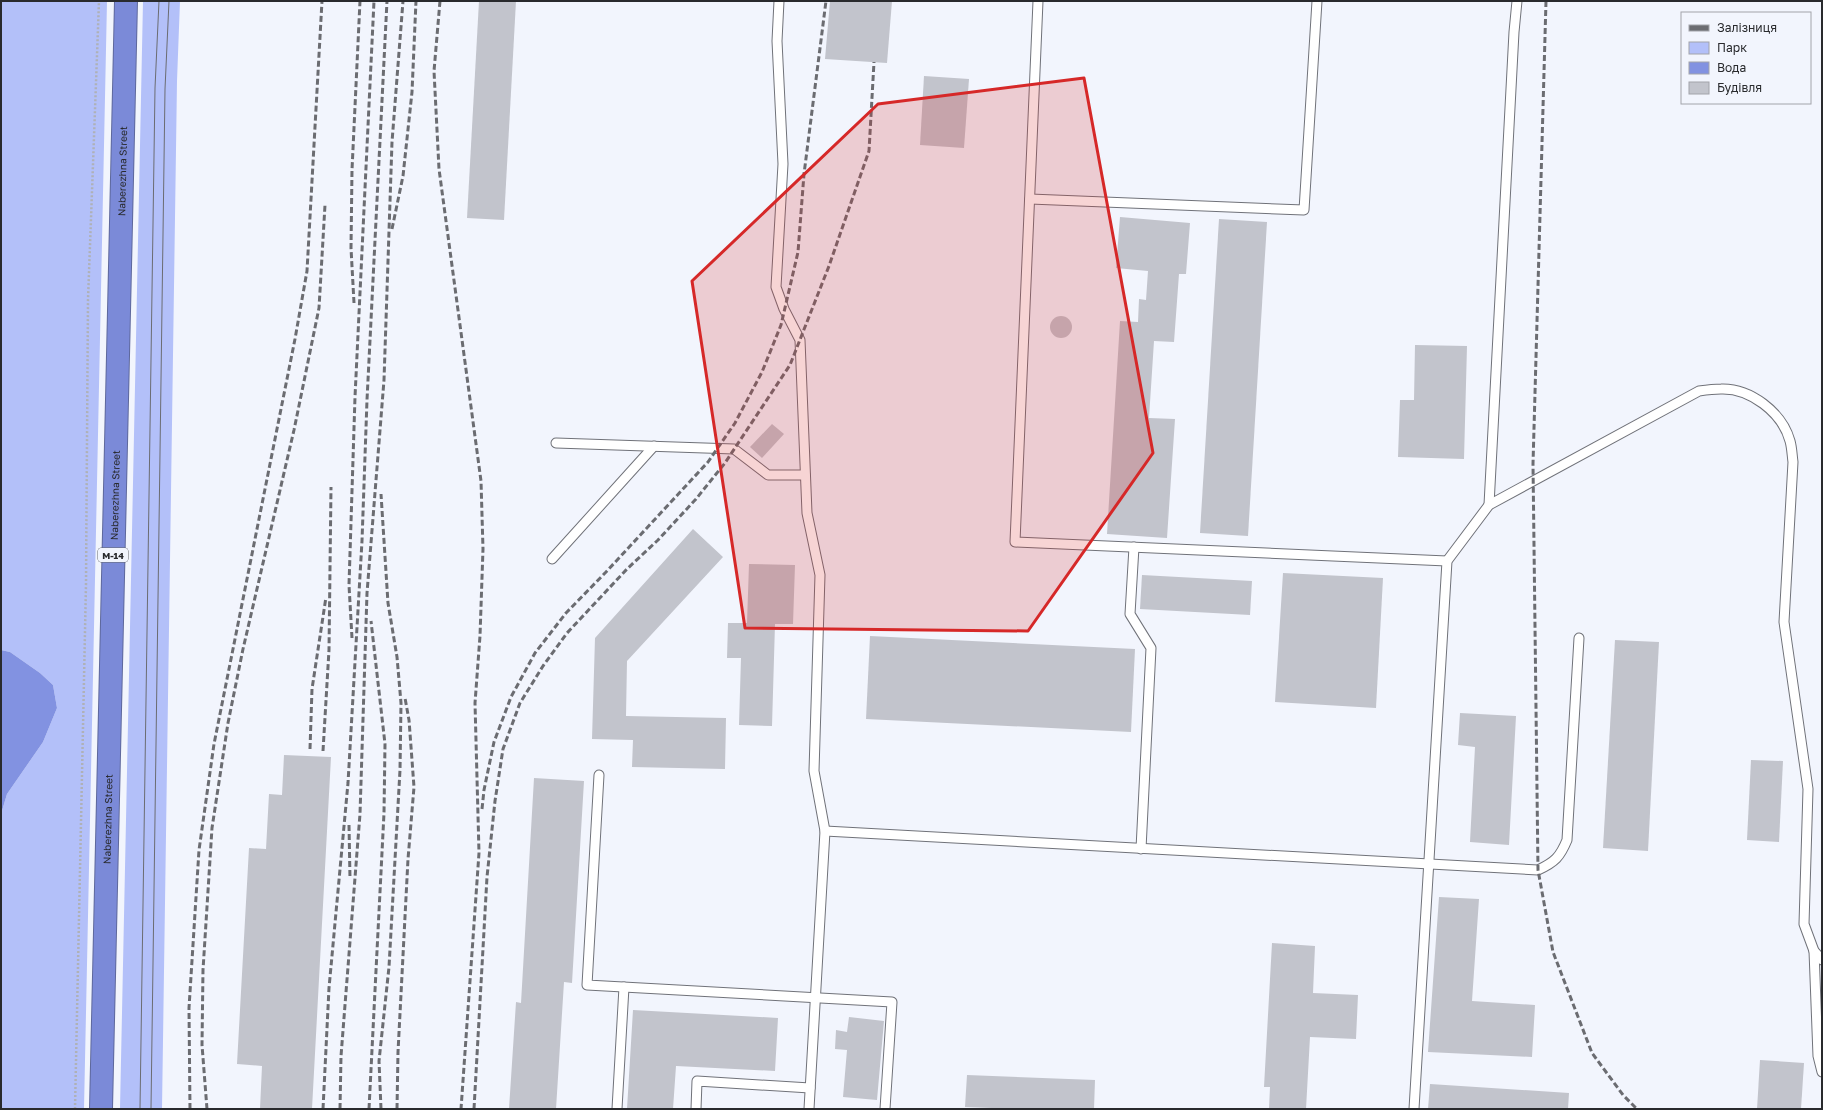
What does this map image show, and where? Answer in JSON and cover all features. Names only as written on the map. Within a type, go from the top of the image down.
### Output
[{"type":"highway","name":"Naberezhna Street","points":[[101,1109],[126,1]]},
{"type":"lane","points":[[779,1],[777,41],[783,164],[776,287],[784,309],[800,340],[806,513],[820,575],[814,771],[825,831],[809,1109]]},
{"type":"lane","points":[[1038,1],[1015,542],[1447,561]]},
{"type":"lane","points":[[1030,199],[1304,210],[1317,1]]},
{"type":"lane","points":[[1489,506],[1514,32],[1518,1]]},
{"type":"lane","points":[[1414,1109],[1447,561],[1489,506],[1700,391],[1722,388],[1744,393],[1764,403],[1780,420],[1790,440],[1793,462],[1784,622],[1808,789],[1804,924],[1814,951],[1818,1056],[1822,1072]]},
{"type":"lane","points":[[556,443],[734,449],[768,475],[805,475]]},
{"type":"lane","points":[[552,559],[654,446]]},
{"type":"lane","points":[[1134,547],[1130,614],[1151,648],[1141,849]]},
{"type":"lane","points":[[825,831],[1538,870],[1551,864],[1562,854],[1567,840],[1579,638]]},
{"type":"lane","points":[[599,775],[587,985],[892,1002],[885,1109]]},
{"type":"lane","points":[[1814,951],[1822,960]]},
{"type":"lane","points":[[617,1109],[624,987]]},
{"type":"lane","points":[[696,1109],[697,1081],[810,1088]]},
{"type":"path","points":[[75,1109],[86,584],[88,300],[100,1]]},
{"type":"highlighted area","points":[[1084,78],[1153,453],[1028,631],[745,628],[692,281],[878,104]]},
{"type":"green space","points":[[1,1],[107,1],[84,1109],[1,1109],[1,814],[7,794],[43,742],[57,708],[53,685],[40,673],[10,652],[1,650]]},
{"type":"green space","points":[[143,1],[180,1],[177,81],[162,1109],[120,1109]]},
{"type":"water","points":[[1,650],[10,652],[40,673],[53,685],[57,708],[43,742],[7,794],[1,814]]},
{"type":"building","points":[[479,1],[516,1],[504,220],[467,218]]},
{"type":"building","points":[[830,1],[892,1],[887,63],[825,59]]},
{"type":"building","points":[[924,76],[969,79],[964,148],[920,145]]},
{"type":"building","points":[[1120,217],[1190,223],[1186,274],[1179,274],[1174,342],[1154,341],[1149,418],[1175,419],[1167,538],[1107,534],[1120,321],[1138,322],[1139,299],[1146,300],[1148,271],[1116,268]]},
{"type":"building","points":[[1219,219],[1267,222],[1248,536],[1200,533]]},
{"type":"building","points":[[1061,316],[1069,319],[1072,327],[1069,335],[1061,338],[1053,335],[1050,327],[1053,319]]},
{"type":"building","points":[[1415,345],[1467,346],[1464,459],[1398,457],[1400,400],[1414,400]]},
{"type":"building","points":[[772,424],[784,434],[762,458],[750,447]]},
{"type":"building","points":[[693,529],[723,557],[627,661],[626,716],[726,718],[725,769],[632,767],[633,740],[592,739],[595,638]]},
{"type":"building","points":[[749,564],[795,565],[793,624],[775,624],[772,726],[739,725],[741,658],[727,658],[728,623],[747,623]]},
{"type":"building","points":[[1283,573],[1383,578],[1376,708],[1275,702]]},
{"type":"building","points":[[1142,575],[1252,581],[1250,615],[1140,609]]},
{"type":"building","points":[[870,636],[1135,649],[1131,732],[866,719]]},
{"type":"building","points":[[1615,640],[1659,642],[1648,851],[1603,848]]},
{"type":"building","points":[[1460,713],[1516,716],[1509,845],[1470,842],[1475,747],[1458,745]]},
{"type":"building","points":[[284,755],[331,757],[312,1109],[260,1109],[262,1066],[237,1064],[249,848],[266,849],[269,794],[282,795]]},
{"type":"building","points":[[1751,760],[1783,761],[1779,842],[1747,840]]},
{"type":"building","points":[[534,778],[584,781],[572,983],[564,982],[556,1109],[509,1109],[516,1002],[521,1003]]},
{"type":"building","points":[[1439,897],[1479,899],[1472,1001],[1535,1005],[1532,1057],[1428,1052]]},
{"type":"building","points":[[1272,943],[1315,946],[1313,993],[1358,995],[1356,1039],[1310,1037],[1306,1109],[1269,1109],[1270,1087],[1264,1087]]},
{"type":"building","points":[[633,1010],[778,1018],[775,1071],[676,1066],[673,1109],[627,1109]]},
{"type":"building","points":[[849,1017],[884,1021],[877,1100],[843,1097],[847,1050],[835,1049],[836,1030],[847,1032]]},
{"type":"building","points":[[1760,1060],[1804,1063],[1801,1109],[1757,1109]]},
{"type":"building","points":[[967,1075],[1095,1080],[1094,1109],[965,1107]]},
{"type":"building","points":[[1430,1084],[1569,1093],[1568,1109],[1428,1109]]},
{"type":"tram line","points":[[140,1109],[155,88],[159,1]]},
{"type":"tram line","points":[[151,1109],[165,89],[169,1]]},
{"type":"railway","points":[[190,1109],[189,1008],[199,850],[214,744],[295,339],[307,271],[322,1]]},
{"type":"railway","points":[[354,303],[351,248],[352,170],[360,1]]},
{"type":"railway","points":[[352,638],[349,585],[355,397],[374,1]]},
{"type":"railway","points":[[323,1109],[329,988],[348,783],[362,541],[367,400],[387,1]]},
{"type":"railway","points":[[340,1109],[341,1056],[360,814],[367,593],[384,380],[392,142],[403,1]]},
{"type":"railway","points":[[392,229],[403,176],[412,92],[416,1]]},
{"type":"railway","points":[[440,1],[434,71],[439,169],[481,481],[483,549],[480,636],[475,703],[479,853],[461,1109]]},
{"type":"railway","points":[[482,809],[484,790],[494,742],[511,697],[535,653],[566,613],[708,462],[735,423],[762,372],[781,325],[798,252],[804,174],[826,1]]},
{"type":"railway","points":[[1546,1],[1533,464],[1538,870],[1553,952],[1592,1053],[1623,1095],[1637,1109]]},
{"type":"railway","points":[[474,1109],[487,877],[495,801],[503,749],[520,703],[543,666],[567,633],[627,569],[658,540],[696,499],[725,463],[790,365],[829,266],[869,151],[874,62]]},
{"type":"railway","points":[[207,1109],[202,1045],[203,970],[212,828],[228,723],[243,649],[294,430],[319,308],[325,205]]},
{"type":"railway","points":[[323,751],[329,650],[331,487]]},
{"type":"railway","points":[[381,494],[388,603],[397,657],[401,703],[400,770],[389,967],[379,1061],[381,1109]]},
{"type":"railway","points":[[310,749],[312,689],[326,597]]},
{"type":"railway","points":[[369,1109],[384,813],[385,744],[371,621]]},
{"type":"railway","points":[[397,1109],[398,1052],[408,859],[414,787],[409,720],[405,698]]},
{"type":"railway","points":[[349,825],[350,879]]}]
